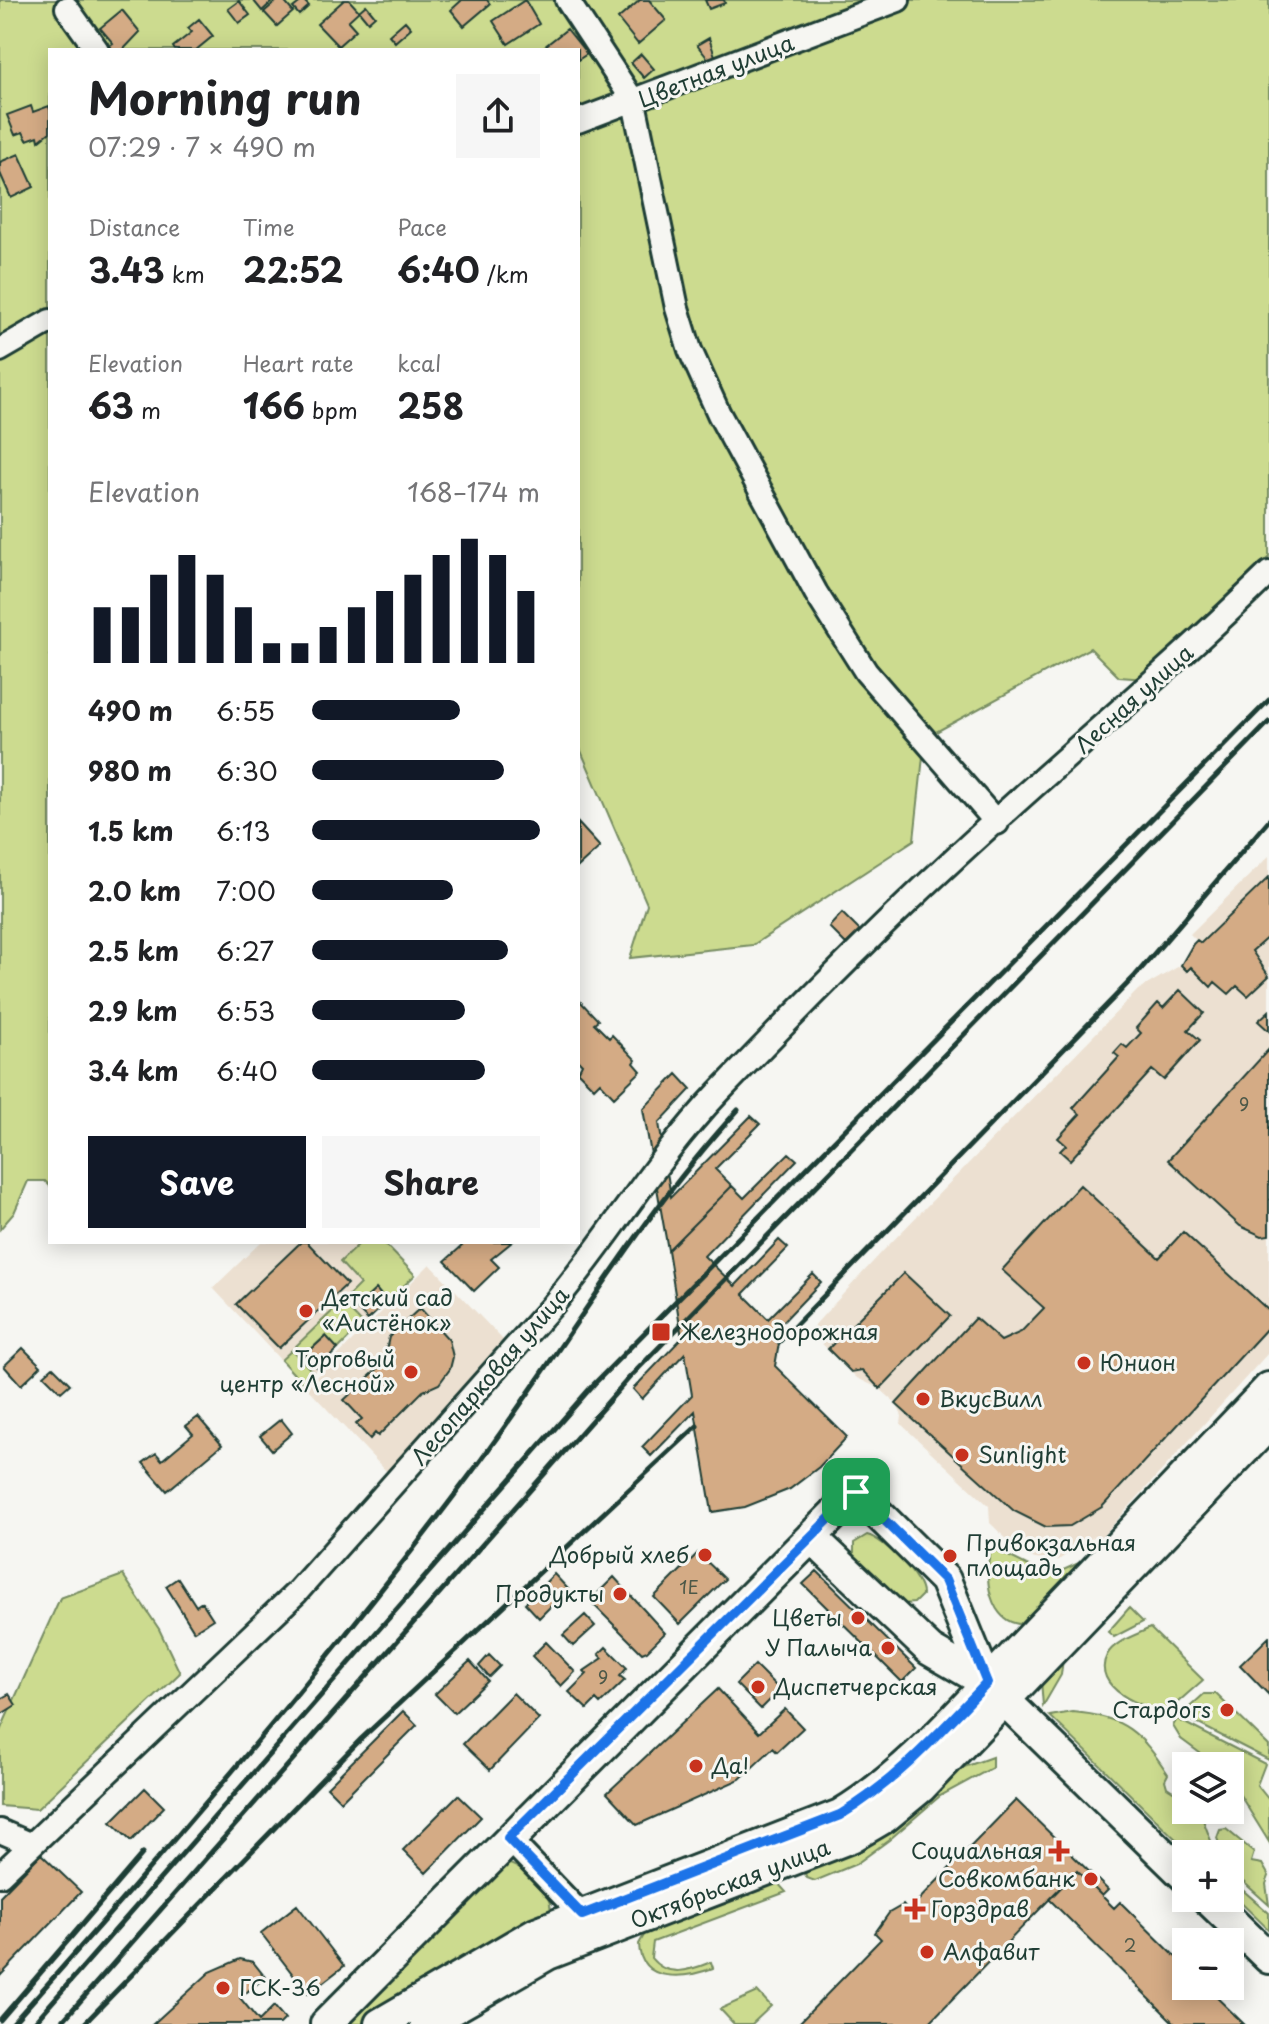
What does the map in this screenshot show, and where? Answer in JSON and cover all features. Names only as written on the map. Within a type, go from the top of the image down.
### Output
[{"type":"main road","points":[[996,1692],[1269,1388]]},
{"type":"main road","points":[[996,1692],[1269,1424]]},
{"type":"main road","points":[[326,2024],[856,1492],[945,1580],[996,1692]]},
{"type":"main road","points":[[811,1537],[930,1650],[996,1692],[1172,1863]]},
{"type":"main road","points":[[930,1650],[961,1620]]},
{"type":"main road","name":"Октябрьская улица","points":[[380,2024],[536,1933],[840,1815],[872,1796],[996,1692]]},
{"type":"main road","name":"Октябрьская улица","points":[[426,2024],[548,1954],[851,1837],[885,1817],[920,1788],[996,1692]]},
{"type":"main road","points":[[1221,1912],[1269,1958]]},
{"type":"street","points":[[567,0],[634,102],[677,308],[690,350],[719,414],[816,593],[866,672],[997,823]]},
{"type":"street","name":"Цветная улица","points":[[580,120],[898,0]]},
{"type":"street","points":[[67,8],[96,48]]},
{"type":"street","points":[[0,350],[48,322]]},
{"type":"street","name":"Лесная улица","points":[[997,823],[1269,573]]},
{"type":"street","name":"Лесопарковая улица","points":[[0,1875],[297,1592],[551,1307],[582,1270],[652,1169],[708,1104],[943,868],[997,823]]},
{"type":"street","points":[[0,1831],[30,1844]]},
{"type":"street","points":[[508,1838],[582,1915]]},
{"type":"shaded area","points":[[1269,856],[1269,1352],[1099,1540],[1095,1536],[1057,1561],[1035,1559],[1020,1552],[990,1523],[989,1506],[901,1424],[902,1416],[896,1403],[880,1389],[857,1378],[809,1331],[1138,990],[1181,965],[1197,941],[1190,934]]},
{"type":"shaded area","name":"Детский сад «Аистёнок»","points":[[259,1244],[385,1244],[415,1275],[302,1383],[213,1288]]},
{"type":"shaded area","points":[[430,1264],[503,1340],[387,1472],[306,1387]]},
{"type":"green space","points":[[0,0],[1269,0],[1269,557],[1146,679],[1119,677],[1090,648],[925,738],[914,840],[753,945],[630,958],[647,904],[580,749],[580,48],[48,48],[48,1184],[45,1181],[28,1181],[14,1213],[0,1229]]},
{"type":"green space","points":[[359,1244],[385,1244],[415,1275],[387,1302],[375,1290],[356,1308],[346,1298],[360,1284],[340,1262]]},
{"type":"green space","points":[[342,1302],[363,1324],[338,1349],[325,1336],[305,1355],[296,1346]]},
{"type":"green space","points":[[292,1350],[313,1372],[302,1383],[281,1360]]},
{"type":"green space","points":[[867,1535],[892,1551],[910,1570],[922,1595],[914,1603],[902,1604],[854,1557],[854,1543]]},
{"type":"green space","points":[[992,1548],[1041,1572],[1059,1572],[1081,1562],[1085,1566],[1025,1624],[1013,1623],[1003,1617],[991,1596],[988,1571]]},
{"type":"green space","points":[[123,1575],[159,1629],[180,1673],[37,1809],[0,1806],[0,1731],[60,1598]]},
{"type":"green space","points":[[1129,1608],[1143,1622],[1114,1637],[1108,1632]]},
{"type":"green space","points":[[1150,1628],[1203,1680],[1169,1710],[1146,1706],[1122,1695],[1106,1677],[1104,1667],[1110,1650]]},
{"type":"green space","points":[[1063,1659],[1061,1675],[1043,1706],[1041,1680]]},
{"type":"green space","points":[[1204,1694],[1216,1694],[1269,1746],[1269,1760],[1181,1715]]},
{"type":"green space","points":[[1073,1712],[1091,1714],[1130,1729],[1140,1737],[1168,1774],[1165,1780],[1172,1790],[1172,1824],[1205,1824],[1211,1840],[1177,1840],[1050,1716]]},
{"type":"green space","points":[[1177,1719],[1242,1752],[1198,1752],[1181,1739],[1173,1726]]},
{"type":"green space","points":[[1244,1753],[1265,1764],[1257,1785],[1269,1800],[1269,1842],[1244,1802]]},
{"type":"green space","points":[[992,1757],[992,1768],[940,1796],[856,1864],[815,1881],[807,1878],[805,1874],[812,1867],[953,1771]]},
{"type":"green space","points":[[1226,1829],[1239,1840],[1218,1840],[1220,1830]]},
{"type":"green space","points":[[1244,1844],[1254,1852],[1251,1862],[1262,1864],[1269,1876],[1266,1884],[1269,1905],[1244,1883]]},
{"type":"green space","points":[[510,1864],[524,1872],[544,1891],[550,1914],[370,2024],[344,2024],[503,1865]]},
{"type":"green space","points":[[776,1881],[786,1892],[653,1942],[651,1958],[664,1968],[687,1970],[711,1962],[713,1968],[678,1976],[667,1975],[647,1966],[641,1957],[639,1944],[647,1930]]},
{"type":"green space","points":[[1244,1891],[1269,1913],[1269,1930],[1244,1906]]},
{"type":"green space","points":[[758,1992],[771,2006],[752,2024],[734,2024],[720,2009]]},
{"type":"building","points":[[253,0],[274,0],[262,11]]},
{"type":"building","points":[[278,0],[283,0],[293,12],[277,26],[264,12]]},
{"type":"building","points":[[303,0],[309,6],[299,15],[293,8]]},
{"type":"building","points":[[344,0],[349,0],[359,11],[348,21],[356,30],[338,46],[317,24]]},
{"type":"building","points":[[462,0],[487,0],[490,4],[464,26],[451,10]]},
{"type":"building","points":[[525,0],[539,24],[508,44],[493,21]]},
{"type":"building","points":[[640,0],[649,0],[666,20],[638,44],[618,19]]},
{"type":"building","points":[[705,0],[724,0],[725,3],[709,9]]},
{"type":"building","points":[[239,1],[250,15],[239,23],[228,9]]},
{"type":"building","points":[[366,5],[375,16],[368,22],[359,11]]},
{"type":"building","points":[[122,10],[140,32],[125,48],[111,48],[109,46],[113,43],[100,28]]},
{"type":"building","points":[[199,19],[213,36],[198,48],[174,48],[192,32],[188,28]]},
{"type":"building","points":[[405,21],[411,28],[395,42],[389,35]]},
{"type":"building","points":[[567,29],[587,54],[580,59],[580,48],[543,48]]},
{"type":"building","points":[[709,38],[715,56],[709,60],[697,45]]},
{"type":"building","points":[[641,54],[654,69],[644,78],[631,63]]},
{"type":"building","points":[[31,106],[33,112],[48,106],[48,134],[39,141],[38,136],[27,140],[23,132],[15,135],[7,115]]},
{"type":"building","points":[[19,154],[34,187],[11,198],[0,173],[0,162]]},
{"type":"building","points":[[580,825],[600,847],[580,865]]},
{"type":"building","points":[[1269,877],[1269,936],[1252,951],[1269,976],[1248,996],[1237,986],[1229,994],[1215,982],[1211,987],[1191,967],[1187,971],[1181,965],[1193,944],[1197,940],[1201,943]]},
{"type":"building","points":[[842,913],[860,931],[846,944],[829,927]]},
{"type":"building","points":[[1180,990],[1204,1013],[1188,1030],[1200,1040],[1164,1080],[1152,1070],[1070,1160],[1060,1151],[1066,1145],[1058,1138],[1080,1114],[1073,1108],[1119,1057],[1114,1053],[1122,1044],[1127,1048],[1141,1033],[1136,1028],[1158,1003],[1163,1008]]},
{"type":"building","points":[[580,1001],[598,1020],[594,1023],[609,1038],[612,1035],[636,1060],[634,1063],[641,1071],[614,1097],[600,1082],[594,1088],[580,1074]]},
{"type":"building","points":[[1269,1011],[1269,1031],[1258,1021]]},
{"type":"building","points":[[1269,1049],[1269,1235],[1262,1236],[1240,1226],[1168,1160]]},
{"type":"building","points":[[677,1074],[691,1089],[659,1123],[671,1197],[751,1116],[760,1124],[715,1169],[732,1186],[668,1250],[643,1109]]},
{"type":"building","points":[[789,1153],[797,1160],[704,1256],[735,1286],[779,1240],[788,1248],[743,1294],[768,1319],[813,1274],[821,1282],[777,1328],[781,1332],[775,1366],[847,1437],[819,1467],[790,1489],[745,1507],[712,1512],[695,1411],[651,1456],[642,1447],[692,1395],[685,1353],[642,1399],[633,1389],[682,1338],[668,1250],[732,1186],[744,1198]]},
{"type":"building","name":"Юнион","points":[[1080,1185],[1159,1258],[1183,1232],[1269,1311],[1269,1326],[1102,1507],[1070,1526],[1046,1527],[1014,1511],[896,1404],[975,1318],[1001,1341],[1021,1332],[1044,1308],[1002,1270]]},
{"type":"building","points":[[299,1244],[309,1244],[347,1284],[279,1348],[236,1304]]},
{"type":"building","points":[[460,1244],[510,1244],[491,1259],[499,1267],[474,1291],[445,1261],[462,1246]]},
{"type":"building","points":[[904,1273],[950,1316],[880,1389],[862,1370],[851,1372],[828,1349]]},
{"type":"building","points":[[376,1289],[387,1302],[368,1320],[356,1308]]},
{"type":"building","name":"Торговый центр «Лесной»","points":[[420,1308],[449,1340],[453,1357],[450,1369],[439,1384],[423,1391],[378,1436],[375,1433],[370,1439],[356,1424],[362,1419],[344,1400],[383,1364],[389,1337]]},
{"type":"building","points":[[326,1336],[338,1349],[318,1368],[305,1355]]},
{"type":"building","points":[[23,1348],[41,1366],[21,1385],[4,1366]]},
{"type":"building","points":[[53,1367],[70,1384],[61,1392],[44,1375]]},
{"type":"building","points":[[198,1417],[222,1445],[167,1491],[143,1463],[156,1453],[162,1460],[193,1434],[186,1426]]},
{"type":"building","points":[[281,1419],[292,1433],[272,1450],[260,1436]]},
{"type":"building","points":[[698,1553],[725,1579],[680,1624],[654,1597]]},
{"type":"building","points":[[817,1571],[916,1668],[902,1682],[803,1584]]},
{"type":"building","points":[[554,1574],[568,1589],[539,1618],[525,1603]]},
{"type":"building","points":[[614,1577],[665,1633],[647,1651],[642,1653],[590,1601]]},
{"type":"building","points":[[178,1578],[196,1606],[202,1602],[213,1619],[194,1631],[166,1586]]},
{"type":"building","points":[[585,1615],[595,1626],[573,1646],[563,1635]]},
{"type":"building","points":[[1269,1637],[1269,1695],[1240,1665]]},
{"type":"building","points":[[546,1642],[575,1672],[561,1686],[532,1656]]},
{"type":"building","points":[[606,1647],[627,1668],[620,1676],[625,1680],[600,1704],[596,1700],[587,1709],[569,1692],[587,1674],[584,1671],[603,1658],[599,1654]]},
{"type":"building","points":[[489,1655],[500,1666],[489,1677],[479,1666]]},
{"type":"building","points":[[470,1661],[488,1681],[454,1713],[435,1694]]},
{"type":"building","name":"Диспетчерская","points":[[755,1665],[780,1690],[761,1709],[736,1684]]},
{"type":"building","name":"Да!","points":[[718,1689],[759,1733],[785,1709],[803,1728],[777,1752],[773,1748],[740,1779],[637,1825],[607,1793]]},
{"type":"building","points":[[513,1693],[539,1719],[490,1770],[463,1744]]},
{"type":"building","points":[[9,1694],[16,1705],[0,1715],[0,1699]]},
{"type":"building","points":[[403,1711],[417,1725],[341,1801],[327,1787]]},
{"type":"building","points":[[145,1788],[164,1807],[131,1841],[111,1822]]},
{"type":"building","points":[[458,1795],[481,1817],[426,1873],[403,1850]]},
{"type":"building","points":[[1016,1800],[1108,1890],[1102,1896],[1077,1871],[928,2024],[798,2024],[881,1939],[875,1933],[889,1913],[903,1905],[908,1911]]},
{"type":"building","points":[[41,1854],[81,1892],[0,1976],[0,1896]]},
{"type":"building","points":[[1077,1871],[1114,1908],[1120,1902],[1172,1953],[1172,2000],[1219,2000],[1244,2024],[1175,2024],[1049,1899]]},
{"type":"building","points":[[297,1905],[344,1966],[308,1994],[261,1933]]},
{"type":"building","name":"ГСК-36","points":[[240,1959],[253,1962],[265,1977],[240,1998],[259,2021],[274,2006],[285,2019],[280,2024],[153,2024],[210,1972]]},
{"type":"railway","points":[[33,2024],[594,1384],[1269,700]]},
{"type":"railway","points":[[60,2024],[629,1378],[1269,722]]},
{"type":"railway","points":[[779,1342],[1135,976],[1269,820]]},
{"type":"railway","points":[[12,2024],[189,1822],[360,1617],[503,1430],[665,1197],[738,1110]]},
{"type":"railway","points":[[84,2024],[361,1739],[697,1426]]},
{"type":"railway","points":[[0,2020],[143,1853]]},
{"type":"place","name":"Детский сад «Аистёнок»","points":[[306,1311]]},
{"type":"place","name":"Железнодорожная","points":[[661,1332]]},
{"type":"place","name":"Юнион","points":[[1084,1363]]},
{"type":"place","name":"Торговый центр «Лесной»","points":[[411,1372]]},
{"type":"place","name":"ВкусВилл","points":[[923,1399]]},
{"type":"place","name":"Sunlight","points":[[962,1455]]},
{"type":"place","name":"Добрый хлеб","points":[[705,1555]]},
{"type":"place","name":"Привокзальная площадь","points":[[950,1556]]},
{"type":"place","name":"Продукты","points":[[620,1594]]},
{"type":"place","name":"Цветы","points":[[858,1618]]},
{"type":"place","name":"У Палыча","points":[[888,1648]]},
{"type":"place","name":"Диспетчерская","points":[[758,1687]]},
{"type":"place","name":"Стардогs","points":[[1227,1710]]},
{"type":"place","name":"Да!","points":[[696,1766]]},
{"type":"place","name":"Социальная","points":[[1059,1851]]},
{"type":"place","name":"Совкомбанк","points":[[1091,1879]]},
{"type":"place","name":"Горздрав","points":[[915,1909]]},
{"type":"place","name":"Алфавит","points":[[927,1952]]},
{"type":"place","name":"ГСК-36","points":[[223,1988]]},
{"type":"route","points":[[856,1492],[945,1580],[987,1683],[902,1770],[872,1796],[840,1815],[582,1915],[508,1838],[856,1492]]}]
